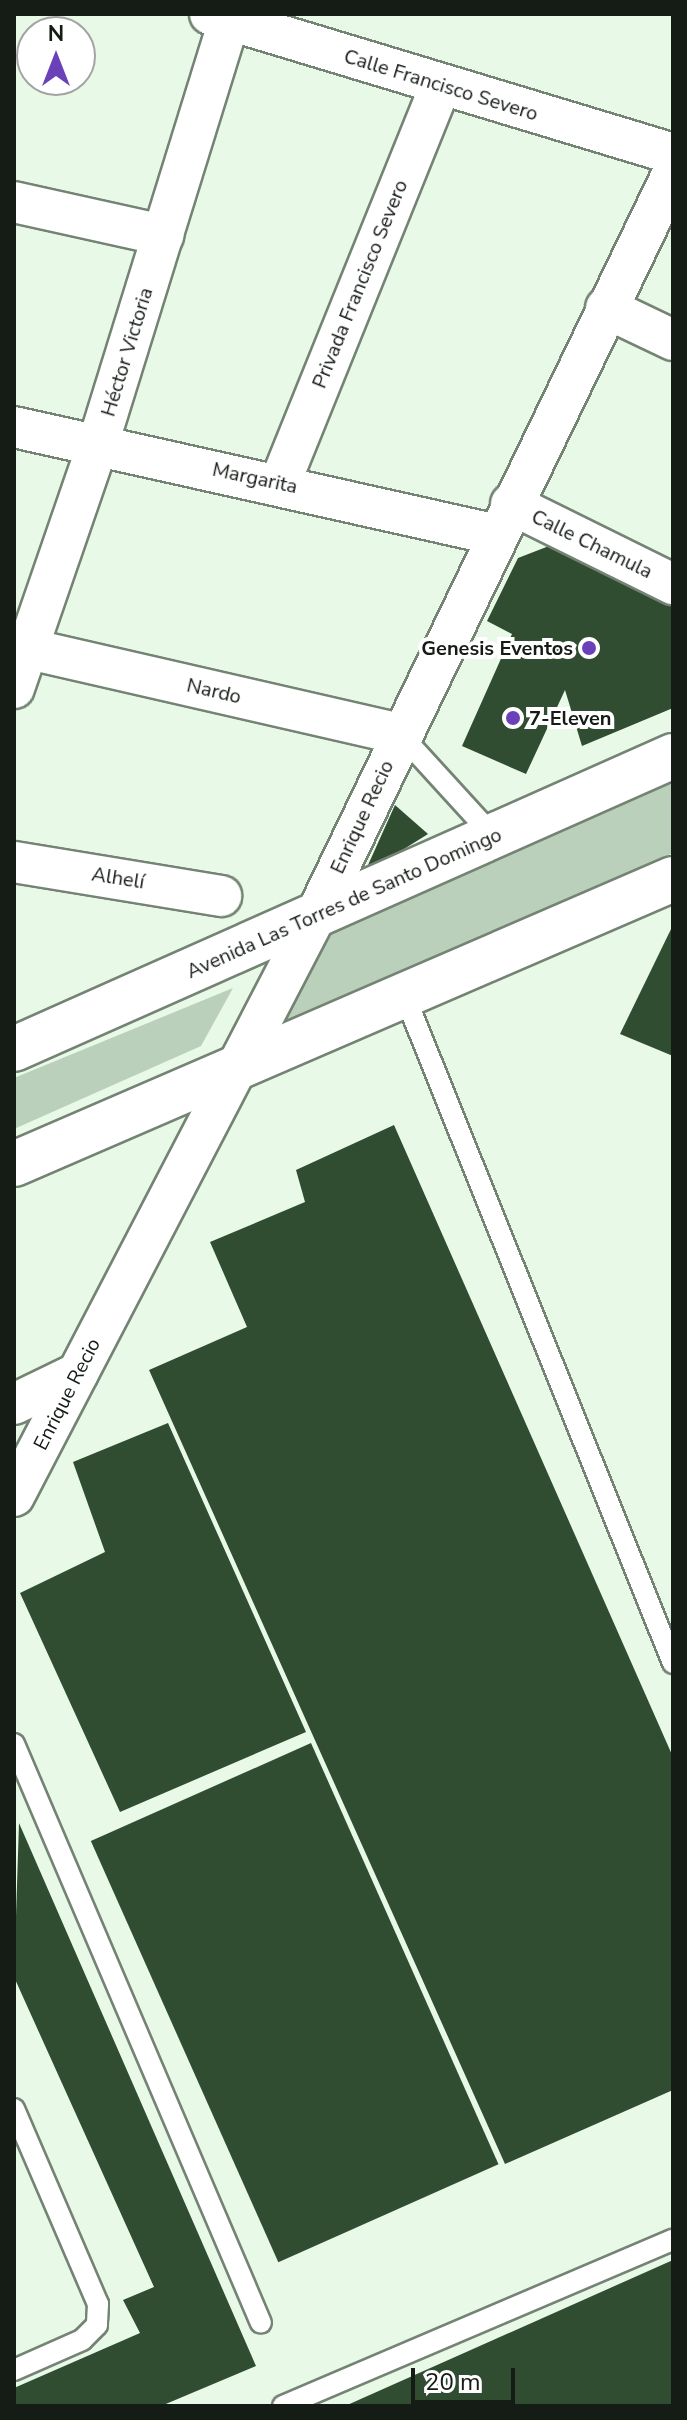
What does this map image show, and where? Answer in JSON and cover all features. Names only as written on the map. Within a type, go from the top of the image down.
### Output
[{"type":"street","name":"Calle Francisco Severo","points":[[223,16],[440,86],[673,154]]},
{"type":"street","name":"Héctor Victoria","points":[[14,688],[98,444],[163,235],[223,16]]},
{"type":"street","name":"Privada Francisco Severo","points":[[280,483],[440,86]]},
{"type":"street","name":"Enrique Recio","points":[[14,1496],[316,915],[503,519],[673,173]]},
{"type":"street","points":[[14,202],[163,235]]},
{"type":"street","points":[[606,308],[673,340]]},
{"type":"street","name":"Margarita","points":[[14,427],[280,483],[503,519]]},
{"type":"street","name":"Calle Chamula","points":[[503,519],[673,584]]},
{"type":"street","name":"Nardo","points":[[29,649],[400,734]]},
{"type":"street","name":"Avenida Las Torres de Santo Domingo","points":[[14,1049],[673,756]]},
{"type":"street","name":"Alhelí","points":[[14,862],[221,896]]},
{"type":"street","points":[[14,1164],[673,879]]},
{"type":"street","points":[[14,1404],[78,1373]]},
{"type":"lane","points":[[400,734],[493,836]]},
{"type":"lane","points":[[404,994],[673,1663]]},
{"type":"lane","points":[[14,1744],[261,2323]]},
{"type":"lane","points":[[14,2109],[20,2138],[98,2304],[97,2325],[82,2340],[14,2370]]},
{"type":"lane","points":[[283,2406],[673,2240]]},
{"type":"green space","points":[[673,768],[673,853],[271,1031],[332,922]]},
{"type":"green space","points":[[233,988],[201,1046],[14,1129],[14,1078]]},
{"type":"building","name":"Genesis Eventos","points":[[549,546],[673,605],[673,708],[582,746],[565,690],[526,774],[462,746],[512,634],[487,621],[518,558]]},
{"type":"building","points":[[395,805],[428,834],[364,874]]},
{"type":"building","points":[[673,925],[673,1056],[620,1034]]},
{"type":"building","points":[[394,1125],[673,1757],[673,2090],[505,2164],[149,1370],[247,1327],[210,1242],[305,1202],[296,1170]]},
{"type":"building","points":[[168,1423],[306,1732],[120,1812],[20,1593],[105,1552],[73,1462]]},
{"type":"building","points":[[311,1743],[499,2164],[278,2262],[91,1841]]},
{"type":"building","points":[[19,1823],[256,2366],[161,2406],[14,2406],[14,2388],[140,2333],[123,2300],[154,2287],[14,1977]]},
{"type":"building","points":[[673,2260],[673,2406],[345,2406]]},
{"type":"place","name":"Genesis Eventos","points":[[589,648]]},
{"type":"place","name":"7-Eleven","points":[[513,718]]}]
